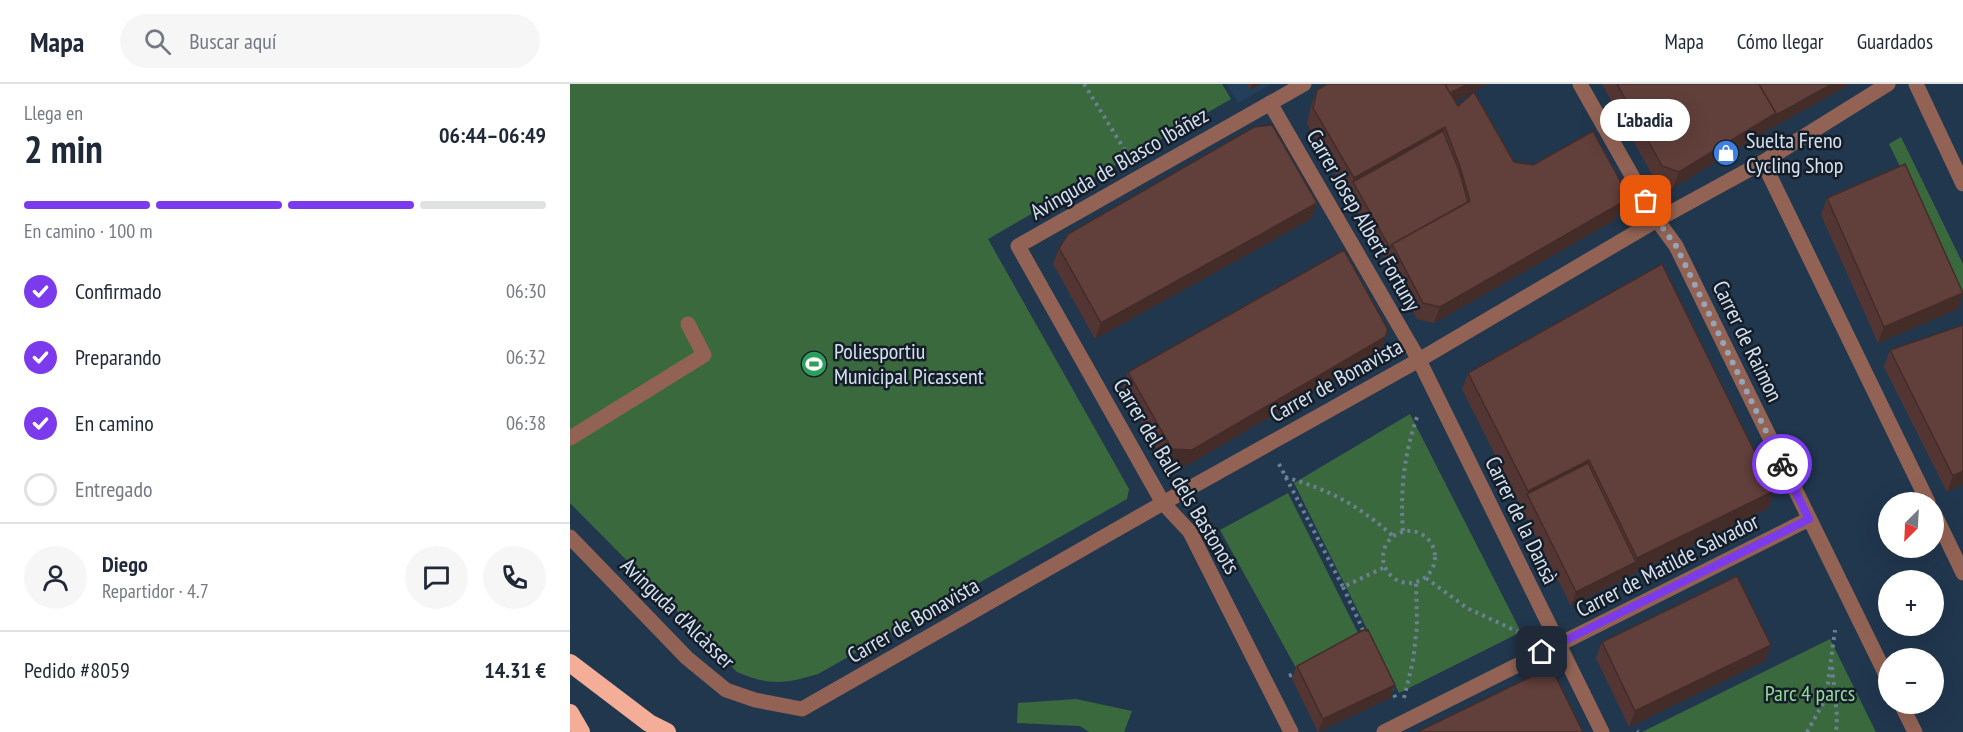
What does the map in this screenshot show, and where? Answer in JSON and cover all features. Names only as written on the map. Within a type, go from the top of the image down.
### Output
[{"type":"highway","points":[[570,663],[649,723],[667,732]]},
{"type":"highway","points":[[570,713],[581,732]]},
{"type":"street","name":"Avinguda de Blasco Ibáñez","points":[[1018,246],[1304,84]]},
{"type":"street","name":"Carrer de Raimon","points":[[1580,84],[1657,220],[1676,246],[1878,659]]},
{"type":"street","name":"Carrer de Bonavista","points":[[802,709],[1419,360],[1657,220],[1763,162],[1888,84]]},
{"type":"street","points":[[1916,84],[1963,184]]},
{"type":"street","name":"Carrer Josep Albert Fortuny","points":[[1270,103],[1419,360]]},
{"type":"street","points":[[1763,162],[1923,492]]},
{"type":"street","name":"Carrer del Ball dels Bastonots","points":[[1018,246],[1163,503],[1190,532],[1291,732]]},
{"type":"street","points":[[570,438],[704,355],[688,324]]},
{"type":"street","name":"Carrer de la Dansà","points":[[1419,360],[1602,732]]},
{"type":"street","name":"Carrer de Matilde Salvador","points":[[1384,732],[1809,519]]},
{"type":"street","points":[[1944,534],[1963,573]]},
{"type":"street","name":"Avinguda d'Alcàsser","points":[[570,537],[687,658],[726,690],[755,700],[802,709]]},
{"type":"street","points":[[1906,714],[1915,732]]},
{"type":"path","points":[[1084,84],[1141,176]]},
{"type":"path","points":[[1403,531],[1401,499],[1404,471],[1409,440],[1418,414]]},
{"type":"path","points":[[1279,464],[1365,635]]},
{"type":"path","points":[[1285,477],[1338,496],[1372,517],[1393,536]]},
{"type":"path","points":[[1403,531],[1411,531],[1419,533],[1432,545],[1435,562],[1426,578],[1416,582],[1401,582],[1393,578],[1385,567],[1383,556],[1384,548],[1393,536],[1403,531]]},
{"type":"path","points":[[1342,587],[1385,567]]},
{"type":"path","points":[[1426,578],[1467,608],[1525,635]]},
{"type":"path","points":[[1404,698],[1413,661],[1417,626],[1416,582]]},
{"type":"path","points":[[1807,732],[1826,698],[1835,630]]},
{"type":"path","points":[[1832,660],[1837,716],[1836,732]]},
{"type":"path","points":[[1289,676],[1308,666]]},
{"type":"path","points":[[1388,682],[1397,701]]},
{"type":"shaded area","points":[[1227,84],[1271,84],[1238,103]]},
{"type":"green space","name":"Poliesportiu Municipal Picassent","points":[[570,84],[1222,84],[1231,99],[988,239],[1129,489],[1127,499],[818,674],[777,682],[759,680],[737,672],[570,503]]},
{"type":"green space","points":[[1901,137],[1963,264],[1963,295],[1889,144]]},
{"type":"green space","points":[[1410,414],[1521,632],[1399,693],[1294,483]]},
{"type":"green space","points":[[1288,493],[1362,641],[1300,675],[1220,530]]},
{"type":"green space","name":"Parc 4 parcs","points":[[1830,639],[1876,732],[1642,732]]},
{"type":"green space","points":[[1076,699],[1132,711],[1124,732],[1089,732],[1080,726],[1017,723],[1018,703]]},
{"type":"building","points":[[1327,84],[1445,84],[1458,106],[1474,92],[1514,162],[1533,165],[1593,131],[1624,188],[1621,203],[1440,307],[1423,303],[1392,244],[1470,201],[1445,127],[1354,178],[1313,108],[1317,90]]},
{"type":"building","points":[[1445,84],[1468,84],[1450,93]]},
{"type":"building","points":[[1617,84],[1759,84],[1776,113],[1679,172],[1662,166]]},
{"type":"building","points":[[1759,84],[1832,84],[1774,116],[1776,113]]},
{"type":"building","points":[[1272,125],[1317,203],[1101,323],[1059,248],[1068,234],[1254,127]]},
{"type":"building","points":[[1443,131],[1459,170],[1468,202],[1392,244],[1390,248],[1353,182]]},
{"type":"building","points":[[1905,164],[1963,293],[1884,327],[1827,198]]},
{"type":"building","points":[[1344,250],[1388,330],[1385,337],[1192,450],[1172,449],[1128,372]]},
{"type":"building","points":[[1662,264],[1774,491],[1637,558],[1589,460],[1528,491],[1468,373]]},
{"type":"building","points":[[1963,325],[1963,471],[1953,476],[1890,350]]},
{"type":"building","points":[[1588,463],[1636,562],[1576,592],[1527,494]]},
{"type":"building","points":[[1737,576],[1771,645],[1635,711],[1602,642]]},
{"type":"building","points":[[1365,629],[1368,630],[1395,685],[1323,719],[1297,666]]},
{"type":"building","points":[[1551,667],[1583,732],[1417,732]]},
{"type":"way so far","points":[[1646,201],[1676,246],[1782,464]]},
{"type":"place","name":"Suelta Freno Cycling Shop","points":[[1726,153]]},
{"type":"place","name":"L'abadia","points":[[1646,201]]},
{"type":"place","name":"Poliesportiu Municipal Picassent","points":[[814,364]]},
{"type":"route","points":[[1542,652],[1809,519],[1782,464]]}]
